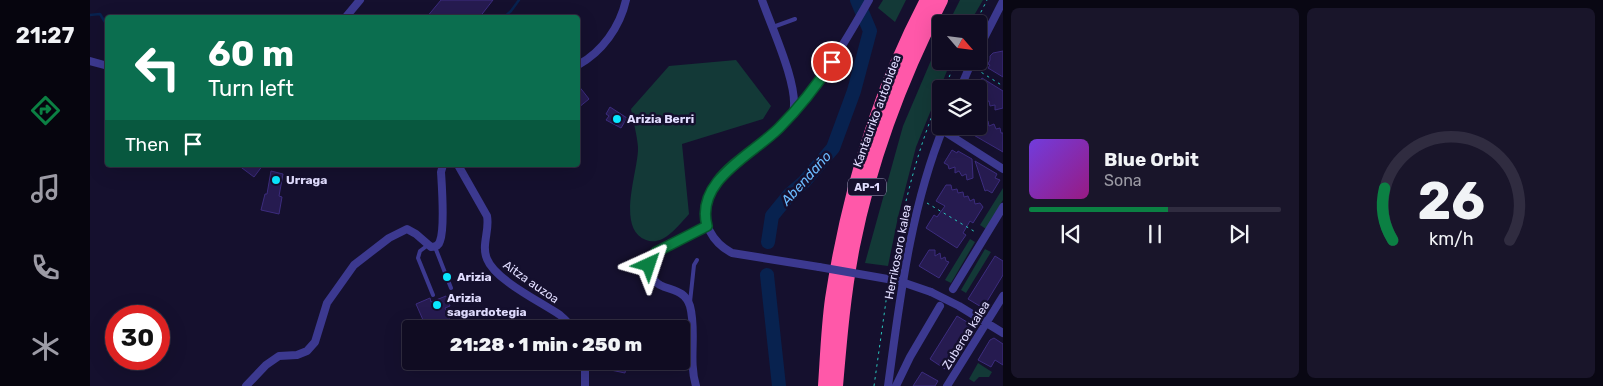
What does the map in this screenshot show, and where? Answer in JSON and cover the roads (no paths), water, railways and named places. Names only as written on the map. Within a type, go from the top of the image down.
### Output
[{"type":"highway","name":"Kantauriko autobidea","points":[[824,386],[832,302],[857,178],[878,111],[902,52],[927,0]]},
{"type":"highway","name":"Kantauriko autobidea","points":[[836,386],[848,276],[868,182],[901,86],[941,0]]},
{"type":"street","points":[[348,15],[360,0]]},
{"type":"street","points":[[580,63],[612,34],[622,15],[626,0]]},
{"type":"street","points":[[762,0],[792,81],[796,103],[793,113]]},
{"type":"street","points":[[869,0],[824,74],[793,113],[770,137],[723,174],[707,201],[705,219],[707,226],[716,241],[732,253],[746,257],[819,266],[899,281],[931,292],[1003,333]]},
{"type":"street","points":[[988,30],[1003,1]]},
{"type":"street","points":[[90,61],[105,65]]},
{"type":"street","name":"Herrikosoro kalea","points":[[888,386],[899,302],[910,243],[921,198],[941,135]]},
{"type":"street","points":[[953,135],[1003,169]]},
{"type":"street","points":[[246,386],[266,365],[279,356],[297,355],[307,351],[315,342],[327,303],[354,265],[389,238],[407,229],[431,246],[440,242],[442,223],[442,167]]},
{"type":"street","name":"Aitza auzoa","points":[[459,167],[487,216],[489,224],[485,253],[492,268],[502,277],[565,320]]},
{"type":"street","points":[[953,289],[1003,207]]},
{"type":"street","points":[[696,386],[692,368],[692,318],[689,304],[685,296],[678,291],[661,286],[654,281],[649,265],[656,252],[707,226]]},
{"type":"street","name":"Zuberoa kalea","points":[[948,386],[1003,296]]},
{"type":"street","points":[[896,386],[910,357],[940,306]]},
{"type":"street","points":[[585,370],[585,386]]},
{"type":"lane","points":[[773,31],[795,19]]},
{"type":"lane","points":[[433,295],[418,258],[420,251],[431,246],[451,288]]},
{"type":"lane","points":[[689,304],[694,266],[697,260]]},
{"type":"waterway","points":[[506,15],[519,0]]},
{"type":"waterway","name":"Abendaño","points":[[768,242],[772,216],[833,148],[854,91],[870,31],[857,0]]},
{"type":"waterway","points":[[90,15],[100,14],[105,22]]},
{"type":"waterway","name":"Abendaño","points":[[767,275],[779,386]]},
{"type":"place","name":"Arizia Berri","points":[[617,119]]},
{"type":"place","name":"Urraga","points":[[276,180]]},
{"type":"place","name":"Arizia","points":[[447,277]]},
{"type":"place","name":"Arizia sagardotegia","points":[[437,305]]}]
